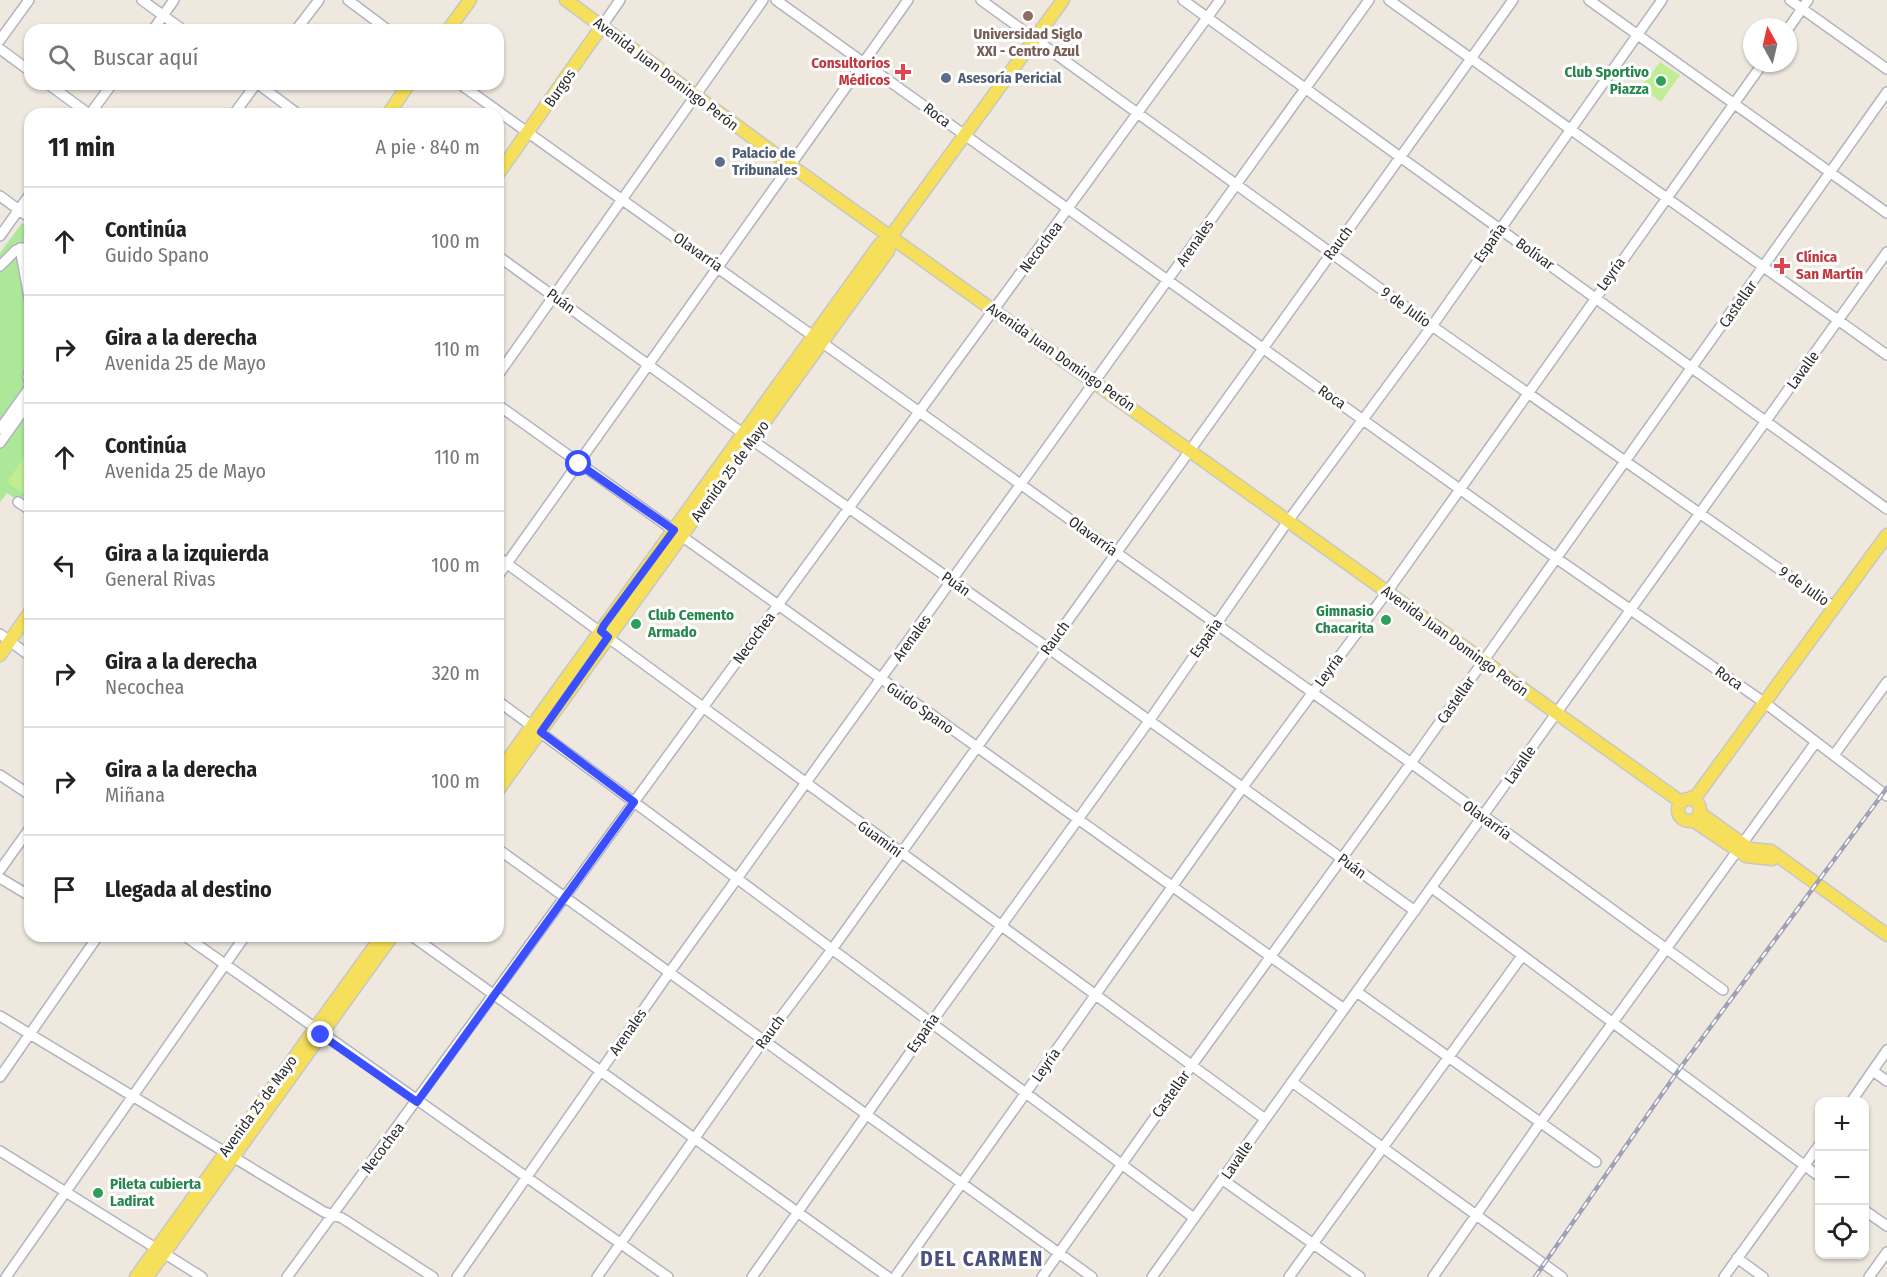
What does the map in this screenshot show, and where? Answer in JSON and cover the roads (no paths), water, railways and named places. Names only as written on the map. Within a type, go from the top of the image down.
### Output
[{"type":"main road","points":[[452,24],[470,0]]},
{"type":"main road","name":"Avenida Juan Domingo Perón","points":[[566,0],[790,165],[1556,714],[1561,714],[1690,808],[1739,848],[1771,851],[1887,935]]},
{"type":"main road","name":"Avenida 25 de Mayo","points":[[504,781],[537,729],[604,634],[817,340],[880,244],[891,237],[1063,0]]},
{"type":"main road","name":"Burgos","points":[[504,166],[602,26]]},
{"type":"main road","points":[[392,108],[405,90]]},
{"type":"main road","points":[[1690,808],[1887,535]]},
{"type":"main road","points":[[0,655],[5,637],[24,618]]},
{"type":"main road","name":"Avenida 25 de Mayo","points":[[504,766],[537,729]]},
{"type":"main road","name":"Avenida 25 de Mayo","points":[[318,1032],[378,942]]},
{"type":"main road","name":"Avenida 25 de Mayo","points":[[136,1277],[159,1252],[318,1032],[387,942]]},
{"type":"main road","name":"Avenida 25 de Mayo","points":[[147,1277],[159,1252]]},
{"type":"street","points":[[0,40],[29,0]]},
{"type":"street","points":[[141,0],[174,24]]},
{"type":"street","points":[[157,24],[174,0]]},
{"type":"street","points":[[301,24],[319,0]]},
{"type":"street","points":[[348,0],[380,24]]},
{"type":"street","name":"Burgos","points":[[602,26],[620,0]]},
{"type":"street","points":[[504,366],[763,0]]},
{"type":"street","name":"Roca","points":[[777,0],[1556,558],[1765,703],[1887,796]]},
{"type":"street","points":[[504,567],[908,0]]},
{"type":"street","name":"9 de Julio","points":[[981,0],[1432,326],[1835,608]]},
{"type":"street","name":"Bolívar","points":[[1183,0],[1887,509]]},
{"type":"street","name":"Necochea","points":[[287,1277],[1220,0]]},
{"type":"street","name":"Arenales","points":[[457,1277],[669,973],[740,878],[1369,0]]},
{"type":"street","points":[[1389,0],[1887,355]]},
{"type":"street","name":"Rauch","points":[[597,1277],[763,1041],[833,948],[1513,0]]},
{"type":"street","points":[[1589,0],[1887,213]]},
{"type":"street","name":"España","points":[[752,1277],[1076,819],[1149,721],[1288,520],[1432,326],[1662,0]]},
{"type":"street","points":[[1790,0],[1887,69]]},
{"type":"street","points":[[1795,18],[1809,0]]},
{"type":"street","points":[[0,49],[24,67]]},
{"type":"street","name":"Leyría","points":[[895,1277],[1243,787],[1387,592],[1756,72]]},
{"type":"street","points":[[56,90],[82,108]]},
{"type":"street","points":[[94,108],[108,90]]},
{"type":"street","points":[[239,108],[252,90]]},
{"type":"street","points":[[265,90],[290,108]]},
{"type":"street","name":"Olavarría","points":[[468,90],[493,108]]},
{"type":"street","name":"Castellar","points":[[1042,1277],[1192,1065],[1342,860],[1887,92]]},
{"type":"street","name":"Olavarría","points":[[504,116],[1411,763],[1723,990]]},
{"type":"street","points":[[0,196],[24,213]]},
{"type":"street","points":[[0,236],[24,202]]},
{"type":"street","points":[[0,266],[24,248]]},
{"type":"street","name":"Lavalle","points":[[1155,1276],[1194,1218],[1484,818],[1631,608],[1887,252]]},
{"type":"street","name":"Puán","points":[[504,260],[554,294],[747,437],[1048,648],[1415,911]]},
{"type":"street","points":[[0,429],[24,395]]},
{"type":"street","points":[[0,443],[24,409]]},
{"type":"street","name":"Guido Spano","points":[[504,409],[1344,1009]]},
{"type":"street","points":[[18,502],[24,506]]},
{"type":"street","name":"Guaminí","points":[[504,561],[900,854],[1265,1119]]},
{"type":"street","points":[[5,637],[24,651]]},
{"type":"street","points":[[1834,755],[1887,682]]},
{"type":"street","points":[[504,705],[740,878],[1194,1218]]},
{"type":"street","points":[[1433,1277],[1613,1021],[1816,742]]},
{"type":"street","points":[[0,775],[24,791]]},
{"type":"street","points":[[0,870],[24,836]]},
{"type":"street","points":[[504,853],[1092,1277]]},
{"type":"street","points":[[0,878],[24,892]]},
{"type":"street","points":[[1432,888],[1815,1174]]},
{"type":"street","points":[[0,1077],[93,942]]},
{"type":"street","points":[[194,942],[417,1102],[668,1277]]},
{"type":"street","points":[[6,1277],[241,942]]},
{"type":"street","points":[[421,942],[888,1277]]},
{"type":"street","points":[[1289,1277],[1522,956]]},
{"type":"street","points":[[1357,992],[1596,1162]]},
{"type":"street","points":[[0,1016],[433,1277]]},
{"type":"street","points":[[1854,1097],[1887,1050]]},
{"type":"street","points":[[1873,1071],[1887,1081]]},
{"type":"street","points":[[1292,1082],[1562,1277]]},
{"type":"street","points":[[0,1151],[202,1277]]},
{"type":"street","points":[[1724,1277],[1815,1151]]},
{"type":"street","points":[[1223,1179],[1360,1277]]},
{"type":"street","points":[[1869,1213],[1887,1226]]},
{"type":"street","points":[[1869,1277],[1887,1252]]},
{"type":"street","points":[[1737,1258],[1763,1277]]},
{"type":"railway","points":[[1535,1277],[1678,1071],[1887,788]]},
{"type":"place","name":"Universidad Siglo XXI - Centro Azul","points":[[1028,16]]},
{"type":"place","name":"Consultorios Médicos","points":[[903,72]]},
{"type":"place","name":"Asesoría Pericial","points":[[946,78]]},
{"type":"place","name":"Club Sportivo Piazza","points":[[1661,81]]},
{"type":"place","name":"Palacio de Tribunales","points":[[720,162]]},
{"type":"place","name":"Clínica San Martín","points":[[1782,266]]},
{"type":"place","name":"Gimnasio Chacarita","points":[[1386,620]]},
{"type":"place","name":"Club Cemento Armado","points":[[636,624]]},
{"type":"place","name":"Pileta cubierta Ladirat","points":[[98,1193]]},
{"type":"district","name":"DEL CARMEN","points":[[982,1259]]}]
